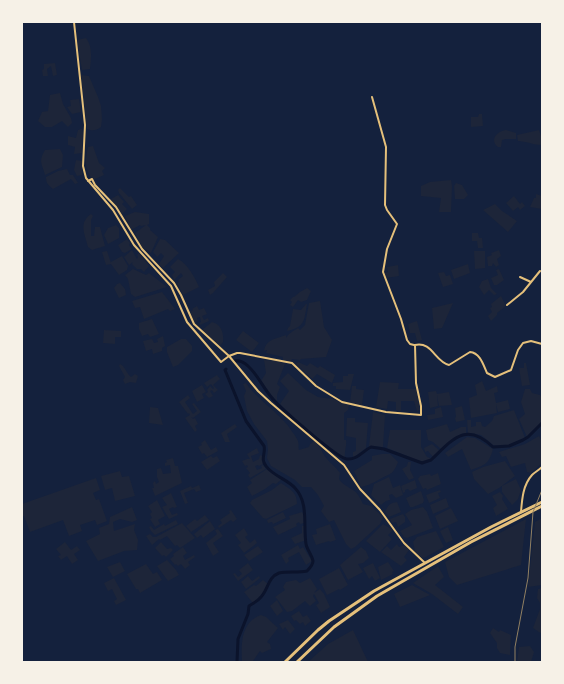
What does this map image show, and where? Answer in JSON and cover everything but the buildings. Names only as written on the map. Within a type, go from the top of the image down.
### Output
[{"type":"highway","points":[[285,662],[318,630],[333,618],[374,591],[542,502]]},
{"type":"highway","points":[[297,662],[334,627],[359,608],[401,581],[471,542],[542,506]]},
{"type":"street","points":[[74,22],[85,125],[83,166],[85,175],[113,210],[134,245],[173,285],[183,315],[191,329],[221,362],[229,356],[240,353],[292,363],[316,386],[342,402],[386,412],[421,415],[421,406],[416,383],[414,345]]},
{"type":"street","points":[[372,97],[386,148],[385,205],[397,224],[387,249],[383,272],[401,319],[407,340],[410,344],[422,344],[429,347],[445,364],[449,365],[470,352],[474,352],[479,357],[487,373],[495,376],[511,370],[518,350],[523,343],[531,341],[542,344]]},
{"type":"street","points":[[89,180],[116,207],[142,249],[182,295],[194,324],[229,356],[258,391],[344,466],[360,489],[380,510],[404,543],[425,563]]},
{"type":"street","points":[[507,305],[523,292],[540,271]]},
{"type":"street","points":[[520,277],[531,282]]},
{"type":"street","points":[[521,512],[522,499],[526,484],[542,466]]},
{"type":"shaded area","points":[[86,38],[91,49],[90,69],[82,70],[77,40]]},
{"type":"shaded area","points":[[55,63],[57,75],[53,76],[51,66],[47,69],[48,76],[43,76],[42,70],[44,69],[44,64]]},
{"type":"shaded area","points":[[81,75],[89,76],[101,106],[101,127],[96,130],[87,129]]},
{"type":"shaded area","points":[[60,93],[63,104],[71,118],[72,123],[68,127],[62,121],[52,127],[45,127],[38,121],[42,112],[48,111],[50,95]]},
{"type":"shaded area","points":[[79,99],[81,112],[72,114],[67,107],[71,106],[70,100]]},
{"type":"shaded area","points":[[479,114],[482,114],[483,126],[471,127],[471,117],[478,117]]},
{"type":"shaded area","points":[[82,129],[82,153],[74,154],[75,147],[68,145],[68,136],[76,138],[78,130]]},
{"type":"shaded area","points":[[506,130],[516,133],[516,139],[502,140],[501,147],[498,147],[494,142],[495,136]]},
{"type":"shaded area","points":[[539,130],[542,145],[518,141],[517,135]]},
{"type":"shaded area","points":[[93,146],[99,163],[105,168],[102,171],[104,175],[93,180],[88,172],[86,161],[88,147]]},
{"type":"shaded area","points":[[60,149],[63,155],[62,167],[45,175],[41,160],[45,150]]},
{"type":"shaded area","points":[[76,160],[82,161],[82,175],[77,176],[74,170]]},
{"type":"shaded area","points":[[67,169],[70,175],[73,175],[78,183],[75,184],[71,179],[53,189],[46,181],[46,177],[58,171]]},
{"type":"shaded area","points":[[451,180],[451,212],[439,212],[441,198],[421,196],[421,186],[430,182]]},
{"type":"shaded area","points":[[456,183],[462,185],[468,195],[464,199],[455,199],[454,186]]},
{"type":"shaded area","points":[[120,188],[129,197],[131,196],[137,205],[132,209],[119,193],[118,190]]},
{"type":"shaded area","points":[[536,194],[542,196],[542,209],[530,207],[534,198],[536,198]]},
{"type":"shaded area","points":[[118,195],[124,202],[122,204],[127,209],[122,214],[111,199]]},
{"type":"shaded area","points":[[514,196],[520,204],[522,202],[525,206],[520,210],[518,207],[513,211],[506,203]]},
{"type":"shaded area","points":[[495,204],[502,211],[517,221],[508,232],[483,210]]},
{"type":"shaded area","points":[[135,212],[149,214],[149,224],[147,225],[158,237],[151,253],[142,247],[135,233],[146,225],[140,225],[131,230],[125,216]]},
{"type":"shaded area","points":[[91,214],[93,216],[91,220],[91,236],[94,236],[95,227],[100,227],[105,246],[92,250],[88,247],[84,234],[85,221]]},
{"type":"shaded area","points":[[116,225],[119,228],[119,238],[108,244],[104,235],[108,228]]},
{"type":"shaded area","points":[[472,233],[478,233],[479,238],[482,238],[483,248],[478,248],[477,241],[472,241]]},
{"type":"shaded area","points":[[127,239],[132,249],[125,253],[122,252],[118,245]]},
{"type":"shaded area","points":[[160,239],[165,240],[179,253],[163,268],[159,264],[164,256],[161,253],[157,257],[153,252]]},
{"type":"shaded area","points":[[132,250],[137,259],[137,255],[139,253],[149,266],[144,272],[141,269],[137,269],[132,264],[133,262],[129,265],[124,257]]},
{"type":"shaded area","points":[[499,250],[501,256],[497,259],[499,265],[496,267],[493,263],[492,266],[488,266],[487,257],[492,255],[491,253]]},
{"type":"shaded area","points":[[107,251],[111,263],[122,256],[128,266],[127,270],[119,275],[111,264],[106,265],[102,252]]},
{"type":"shaded area","points":[[474,251],[485,251],[485,268],[475,269]]},
{"type":"shaded area","points":[[178,259],[188,268],[199,287],[183,295],[177,283],[183,276],[181,273],[174,280],[172,275],[175,272],[170,267]]},
{"type":"shaded area","points":[[468,264],[470,273],[454,279],[451,270]]},
{"type":"shaded area","points":[[398,265],[399,276],[386,278],[385,273],[388,272],[387,267]]},
{"type":"shaded area","points":[[133,269],[146,275],[149,273],[167,287],[135,297],[131,294],[128,279],[125,275]]},
{"type":"shaded area","points":[[499,269],[504,280],[497,285],[494,285],[491,278],[498,275],[496,270]]},
{"type":"shaded area","points":[[444,272],[446,276],[450,275],[453,284],[443,287],[438,273]]},
{"type":"shaded area","points":[[223,273],[227,277],[210,295],[208,290],[215,286],[214,282]]},
{"type":"shaded area","points":[[488,279],[491,288],[497,294],[494,295],[489,290],[484,295],[479,287],[482,281]]},
{"type":"shaded area","points":[[120,283],[125,289],[126,295],[119,298],[114,288]]},
{"type":"shaded area","points":[[307,288],[311,291],[307,300],[301,302],[298,300],[293,307],[290,305],[292,302],[290,300],[293,297]]},
{"type":"shaded area","points":[[162,292],[175,309],[170,311],[168,309],[144,319],[140,307],[135,308],[132,301]]},
{"type":"shaded area","points":[[501,296],[506,306],[497,313],[491,321],[488,316],[492,312],[490,308],[492,307],[491,304]]},
{"type":"shaded area","points":[[320,301],[324,327],[332,340],[326,357],[300,360],[292,359],[291,361],[283,360],[283,357],[266,353],[267,350],[264,351],[267,344],[272,340],[286,335],[286,338],[298,328],[300,330],[305,325],[309,303]]},
{"type":"shaded area","points":[[453,303],[442,328],[434,329],[432,308]]},
{"type":"shaded area","points":[[306,304],[303,322],[297,327],[287,331],[290,326],[293,309],[301,310]]},
{"type":"shaded area","points":[[197,306],[199,310],[204,308],[207,314],[202,316],[204,320],[208,318],[209,321],[200,325],[200,317],[197,318],[198,321],[194,323],[190,312]]},
{"type":"shaded area","points":[[152,319],[159,334],[150,337],[148,334],[142,336],[139,329],[139,323]]},
{"type":"shaded area","points":[[417,321],[422,340],[417,341],[415,333],[410,333],[408,324]]},
{"type":"shaded area","points":[[212,322],[220,327],[223,335],[223,342],[220,346],[202,330]]},
{"type":"shaded area","points":[[104,330],[121,331],[121,337],[115,337],[115,344],[103,343]]},
{"type":"shaded area","points":[[243,331],[259,343],[252,352],[236,340]]},
{"type":"shaded area","points":[[163,336],[165,346],[162,348],[162,351],[153,354],[152,349],[146,351],[143,341],[152,339],[154,343],[158,342],[157,339]]},
{"type":"shaded area","points":[[181,339],[186,339],[192,346],[192,351],[178,365],[173,367],[167,352],[167,347]]},
{"type":"shaded area","points":[[264,360],[277,361],[285,364],[277,384],[280,387],[277,395],[277,402],[261,381],[266,373]]},
{"type":"shaded area","points":[[298,362],[307,366],[310,363],[318,368],[320,366],[335,375],[332,383],[317,374],[312,379],[296,364]]},
{"type":"shaded area","points":[[524,363],[526,363],[530,385],[522,386],[519,368],[524,368]]},
{"type":"shaded area","points":[[120,364],[131,377],[135,374],[138,376],[136,383],[130,382],[125,384],[123,380],[125,377],[119,366]]},
{"type":"shaded area","points":[[288,373],[306,390],[318,397],[333,399],[349,405],[348,410],[344,413],[344,440],[346,440],[345,458],[335,452],[298,422],[280,404],[289,391],[280,381]]},
{"type":"shaded area","points":[[348,374],[354,374],[350,390],[336,389],[336,386],[333,386],[333,383],[343,382],[343,376],[348,376]]},
{"type":"shaded area","points":[[217,375],[220,379],[213,385],[218,390],[214,393],[212,390],[210,391],[213,396],[209,398],[205,394],[208,392],[207,390],[210,386],[213,389],[214,388],[211,384],[207,387],[204,383]]},
{"type":"shaded area","points":[[482,381],[486,391],[497,386],[498,392],[494,393],[496,403],[508,400],[510,409],[498,412],[496,404],[497,413],[471,418],[469,398],[477,395],[475,385]]},
{"type":"shaded area","points":[[380,382],[399,383],[398,389],[416,389],[420,410],[417,411],[414,401],[401,401],[401,411],[396,410],[396,402],[388,401],[387,409],[376,407]]},
{"type":"shaded area","points":[[246,383],[251,390],[288,426],[298,441],[299,450],[309,447],[314,441],[327,459],[340,473],[339,479],[359,496],[363,504],[371,506],[383,517],[380,524],[355,547],[351,549],[346,544],[334,520],[329,522],[321,511],[324,506],[318,495],[311,487],[302,487],[295,480],[271,466],[267,458],[267,441],[254,424],[247,411],[244,396],[246,391],[243,384]]},
{"type":"shaded area","points":[[202,385],[206,392],[202,394],[204,398],[197,402],[192,391]]},
{"type":"shaded area","points":[[352,386],[356,386],[356,389],[364,390],[362,405],[350,403]]},
{"type":"shaded area","points":[[525,389],[530,389],[532,393],[540,395],[542,398],[542,423],[527,437],[519,419],[525,414],[521,402]]},
{"type":"shaded area","points":[[436,391],[437,394],[449,392],[452,405],[439,406],[437,395],[438,406],[430,408],[428,392]]},
{"type":"shaded area","points":[[188,395],[190,398],[185,402],[193,414],[197,411],[192,404],[194,403],[201,412],[193,418],[191,417],[193,419],[195,418],[198,424],[195,426],[197,430],[195,432],[185,418],[190,415],[189,413],[188,414],[179,402]]},
{"type":"shaded area","points":[[462,406],[465,420],[456,422],[455,408]]},
{"type":"shaded area","points":[[150,407],[158,408],[163,425],[149,423]]},
{"type":"shaded area","points":[[441,407],[443,417],[428,420],[427,415],[435,414],[435,409]]},
{"type":"shaded area","points":[[514,410],[525,438],[500,447],[493,445],[481,435],[468,433],[467,420],[471,420],[471,427],[476,426],[476,422],[481,422],[482,426],[485,427],[492,421],[494,416]]},
{"type":"shaded area","points":[[373,412],[385,415],[383,447],[369,446]]},
{"type":"shaded area","points":[[347,418],[355,418],[355,422],[368,423],[366,448],[353,457],[353,452],[356,451],[356,438],[346,436]]},
{"type":"shaded area","points":[[235,424],[237,427],[227,434],[230,442],[225,442],[221,433]]},
{"type":"shaded area","points":[[447,424],[450,432],[461,427],[466,427],[466,433],[454,439],[441,449],[433,442],[428,440],[426,430]]},
{"type":"shaded area","points":[[390,430],[421,430],[421,447],[430,460],[422,462],[387,448]]},
{"type":"shaded area","points":[[539,436],[542,442],[542,463],[531,473],[527,472],[525,463],[511,467],[506,456],[502,457],[499,452],[525,444]]},
{"type":"shaded area","points":[[467,437],[475,438],[493,449],[490,458],[486,463],[471,470],[462,449],[448,457],[445,453]]},
{"type":"shaded area","points":[[205,440],[211,450],[216,447],[218,451],[207,457],[204,453],[202,454],[198,447],[202,445],[201,443]]},
{"type":"shaded area","points":[[432,444],[440,451],[433,457],[428,451],[425,452],[424,448]]},
{"type":"shaded area","points":[[257,448],[259,453],[251,456],[253,462],[259,459],[260,455],[262,456],[263,464],[255,466],[257,470],[262,468],[261,466],[263,465],[266,469],[250,478],[248,475],[250,473],[246,468],[248,467],[247,465],[245,466],[242,461],[250,459],[247,454]]},
{"type":"shaded area","points":[[390,454],[398,462],[395,469],[393,472],[371,484],[361,487],[354,471],[372,460],[372,456]]},
{"type":"shaded area","points":[[211,456],[213,458],[217,456],[220,461],[207,470],[201,462]]},
{"type":"shaded area","points":[[173,458],[175,466],[178,466],[182,483],[155,496],[152,488],[154,488],[153,483],[155,481],[156,484],[159,482],[157,477],[157,469],[161,468],[163,474],[171,473],[170,465],[165,466],[165,463],[167,462],[166,460]]},
{"type":"shaded area","points":[[505,461],[515,476],[488,494],[474,479],[472,472],[483,467]]},
{"type":"shaded area","points":[[408,462],[411,462],[410,470],[414,478],[409,480],[402,469],[407,466]]},
{"type":"shaded area","points":[[267,469],[282,479],[276,484],[273,483],[252,496],[247,487],[252,483],[250,480]]},
{"type":"shaded area","points":[[120,471],[122,477],[129,476],[135,496],[115,501],[112,488],[105,490],[101,476]]},
{"type":"shaded area","points":[[438,473],[441,484],[427,490],[426,488],[423,489],[418,479],[420,476],[430,474],[431,476]]},
{"type":"shaded area","points":[[389,477],[393,488],[400,485],[403,495],[396,498],[392,494],[389,495],[390,500],[381,505],[371,495],[374,484]]},
{"type":"shaded area","points":[[96,478],[100,490],[93,493],[96,500],[99,499],[107,521],[97,525],[95,520],[80,525],[82,531],[69,536],[63,520],[30,532],[24,516],[22,516],[22,504]]},
{"type":"shaded area","points":[[516,479],[521,490],[518,499],[512,505],[502,492],[502,486]]},
{"type":"shaded area","points":[[415,480],[417,488],[410,491],[408,489],[405,490],[403,493],[401,486]]},
{"type":"shaded area","points":[[281,483],[294,493],[297,504],[266,519],[263,518],[250,503],[252,500],[272,490]]},
{"type":"shaded area","points":[[199,485],[201,490],[196,492],[194,489],[184,493],[188,503],[185,504],[180,491],[191,486],[192,488]]},
{"type":"shaded area","points":[[440,490],[441,492],[438,493],[440,498],[429,503],[426,495]]},
{"type":"shaded area","points":[[421,491],[424,500],[423,503],[410,507],[406,498]]},
{"type":"shaded area","points":[[500,492],[508,509],[496,516],[493,508],[497,505],[492,496]]},
{"type":"shaded area","points":[[171,493],[177,507],[169,509],[172,515],[177,513],[178,515],[169,519],[162,507],[167,505],[162,498]]},
{"type":"shaded area","points":[[446,498],[449,507],[433,514],[430,505]]},
{"type":"shaded area","points":[[157,500],[165,516],[158,520],[160,524],[155,527],[150,519],[152,518],[150,514],[152,512],[148,506]]},
{"type":"shaded area","points":[[397,502],[401,512],[389,517],[385,512],[388,506]]},
{"type":"shaded area","points":[[132,507],[137,520],[132,522],[120,519],[113,522],[114,531],[135,524],[134,530],[138,540],[137,550],[124,551],[98,561],[86,541],[100,534],[99,528],[109,524],[110,517]]},
{"type":"shaded area","points":[[423,507],[427,512],[433,528],[407,538],[404,537],[400,531],[412,525],[405,514],[411,510]]},
{"type":"shaded area","points":[[451,508],[458,521],[440,529],[435,516]]},
{"type":"shaded area","points":[[231,510],[237,519],[233,522],[231,520],[219,528],[218,526],[222,523],[220,520],[230,513],[229,511]]},
{"type":"shaded area","points":[[283,512],[286,518],[273,524],[272,522],[268,523],[267,520]]},
{"type":"shaded area","points":[[302,512],[304,515],[304,523],[300,524],[299,522],[296,524],[297,526],[278,535],[273,527],[290,519],[289,516]]},
{"type":"shaded area","points":[[403,514],[405,517],[405,522],[398,527],[396,522],[392,523],[390,519]]},
{"type":"shaded area","points":[[205,515],[209,520],[191,532],[186,526],[195,519],[197,521]]},
{"type":"shaded area","points":[[542,518],[542,585],[528,587],[535,522]]},
{"type":"shaded area","points":[[526,519],[521,565],[457,585],[449,577],[445,562]]},
{"type":"shaded area","points":[[176,520],[178,524],[155,535],[149,527],[151,526],[154,530],[164,524],[165,526]]},
{"type":"shaded area","points":[[210,521],[215,529],[203,538],[201,535],[197,538],[194,534]]},
{"type":"shaded area","points":[[182,523],[195,538],[180,548],[177,545],[175,546],[167,536],[160,540],[159,539],[152,545],[146,536],[150,534],[153,537],[156,537]]},
{"type":"shaded area","points":[[330,524],[336,540],[316,545],[312,535],[317,534],[316,529]]},
{"type":"shaded area","points":[[383,524],[393,530],[388,535],[392,539],[380,552],[366,541]]},
{"type":"shaded area","points":[[302,526],[305,526],[306,540],[295,544],[291,538],[302,533]]},
{"type":"shaded area","points":[[448,527],[453,540],[446,543],[440,531]]},
{"type":"shaded area","points":[[244,528],[248,535],[245,537],[250,543],[255,539],[257,543],[244,553],[238,545],[241,543],[235,535]]},
{"type":"shaded area","points":[[218,529],[223,536],[213,543],[219,552],[213,556],[206,543],[217,534],[215,530]]},
{"type":"shaded area","points":[[436,531],[444,547],[422,558],[415,551],[413,542],[417,537]]},
{"type":"shaded area","points":[[65,542],[71,550],[77,546],[80,550],[74,554],[78,560],[72,564],[67,556],[61,560],[58,556],[61,555],[56,549]]},
{"type":"shaded area","points":[[161,542],[167,549],[171,548],[173,550],[166,557],[164,555],[162,556],[155,548]]},
{"type":"shaded area","points":[[397,544],[399,547],[405,545],[409,550],[404,557],[407,560],[401,566],[381,552],[387,546],[391,550]]},
{"type":"shaded area","points":[[298,545],[300,549],[303,547],[312,561],[306,565],[299,552],[288,558],[289,561],[286,564],[281,555]]},
{"type":"shaded area","points":[[258,546],[263,552],[249,561],[244,555]]},
{"type":"shaded area","points":[[183,547],[187,553],[183,556],[185,560],[194,555],[195,557],[188,562],[190,565],[185,569],[181,564],[178,566],[176,564],[175,565],[170,559],[174,556],[173,554]]},
{"type":"shaded area","points":[[361,547],[366,551],[369,558],[363,563],[358,564],[363,572],[348,580],[340,565]]},
{"type":"shaded area","points":[[167,560],[179,575],[168,581],[157,566]]},
{"type":"shaded area","points":[[120,562],[125,571],[113,577],[107,567]]},
{"type":"shaded area","points":[[388,562],[394,571],[392,572],[393,574],[381,580],[378,567]]},
{"type":"shaded area","points":[[248,563],[253,570],[238,581],[233,574],[235,573],[238,577],[242,574],[239,570]]},
{"type":"shaded area","points":[[373,563],[380,578],[375,581],[372,576],[369,579],[363,568]]},
{"type":"shaded area","points":[[146,564],[153,574],[157,572],[162,580],[140,593],[127,574]]},
{"type":"shaded area","points":[[438,566],[444,577],[435,585],[463,607],[458,614],[432,594],[413,583]]},
{"type":"shaded area","points":[[339,568],[348,585],[327,595],[319,579]]},
{"type":"shaded area","points":[[248,576],[252,581],[259,576],[260,578],[246,589],[241,582]]},
{"type":"shaded area","points":[[114,578],[126,600],[116,605],[114,601],[117,599],[112,589],[108,591],[104,583]]},
{"type":"shaded area","points":[[310,578],[317,589],[314,593],[320,589],[330,607],[321,613],[316,605],[319,603],[314,594],[313,596],[316,601],[310,606],[305,601],[292,611],[287,612],[275,597],[285,590],[283,587],[286,582],[296,580],[300,583]]},
{"type":"shaded area","points":[[263,580],[268,584],[262,597],[256,602],[252,602],[244,592],[254,585],[256,586]]},
{"type":"shaded area","points":[[412,585],[430,595],[400,607],[394,594]]},
{"type":"shaded area","points":[[542,588],[542,634],[533,628],[540,609],[540,603],[537,598],[538,589]]},
{"type":"shaded area","points":[[277,600],[283,611],[277,616],[270,606]]},
{"type":"shaded area","points":[[299,611],[303,617],[307,615],[311,621],[305,626],[303,622],[300,624],[296,620],[294,621],[291,616]]},
{"type":"shaded area","points":[[261,615],[266,617],[278,628],[267,642],[270,644],[271,649],[262,653],[260,651],[253,661],[254,662],[242,662],[242,641],[246,628],[254,618]]},
{"type":"shaded area","points":[[288,620],[295,629],[290,634],[285,627],[283,630],[279,624]]},
{"type":"shaded area","points":[[493,628],[499,632],[500,630],[511,635],[510,655],[500,653],[497,648],[497,643],[490,633]]},
{"type":"shaded area","points":[[353,630],[368,662],[308,662],[328,644]]},
{"type":"shaded area","points":[[530,646],[534,652],[531,662],[517,662],[519,647]]},
{"type":"waterway","points":[[234,361],[243,362],[255,373],[272,398],[285,411],[332,451],[347,459],[357,457],[371,447],[384,449],[422,463],[431,460],[446,445],[460,436],[467,434],[475,435],[493,447],[509,446],[528,437],[542,423]]},
{"type":"waterway","points":[[226,369],[225,370],[246,421],[264,446],[264,463],[272,472],[292,485],[302,500],[305,514],[306,544],[313,561],[312,565],[307,571],[282,572],[275,575],[261,597],[249,606],[248,614],[238,639],[237,662]]},
{"type":"railway","points":[[515,662],[515,647],[528,578],[533,512],[542,490]]}]
